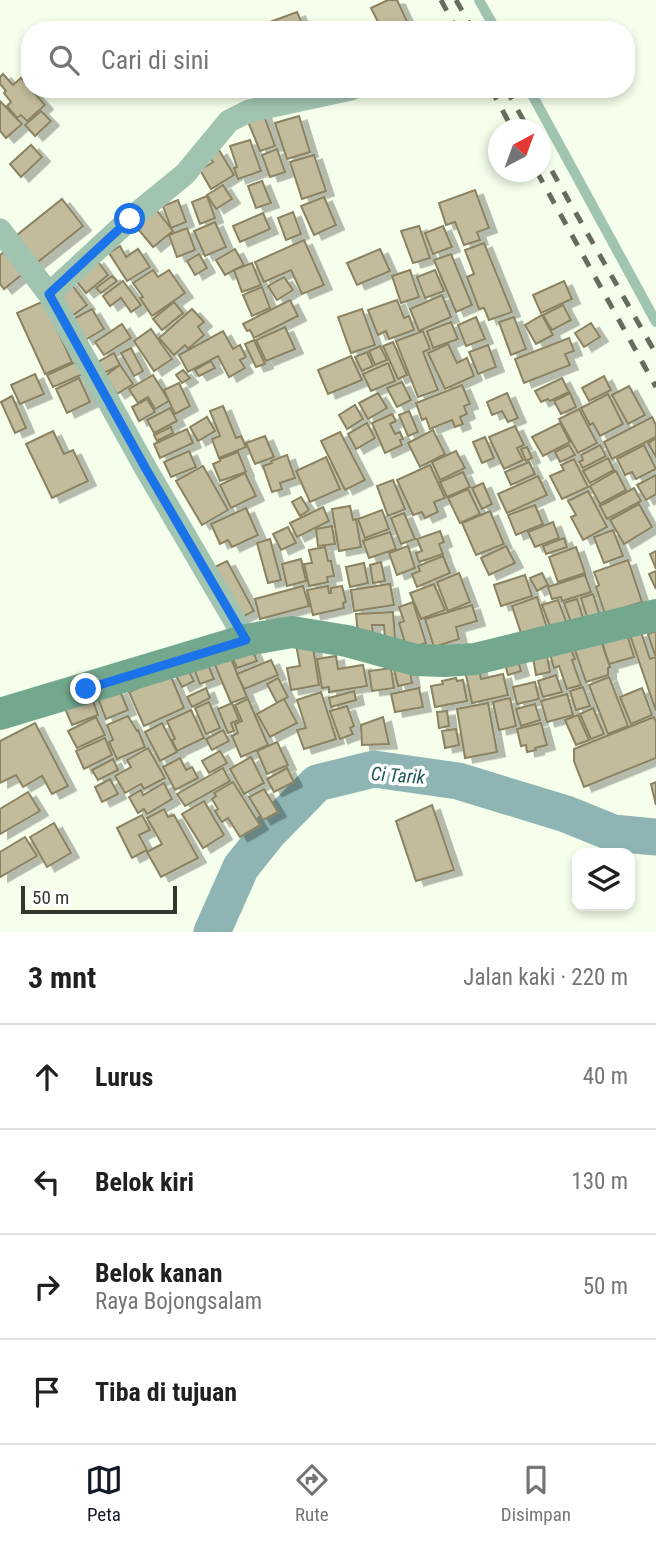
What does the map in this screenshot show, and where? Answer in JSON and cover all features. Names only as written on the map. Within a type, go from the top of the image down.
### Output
[{"type":"main road","points":[[0,714],[246,640],[292,632],[347,641],[416,660],[445,662],[475,659],[656,615]]},
{"type":"street","points":[[49,294],[130,219],[186,174],[229,121],[249,111],[309,98]]},
{"type":"street","points":[[0,230],[49,294],[146,469],[246,640]]},
{"type":"lane","points":[[479,0],[491,21]]},
{"type":"lane","points":[[533,98],[656,322]]},
{"type":"building","points":[[388,0],[397,0],[407,21],[378,21],[371,8]]},
{"type":"building","points":[[297,12],[301,21],[272,21]]},
{"type":"building","points":[[3,74],[13,85],[21,78],[21,98],[39,98],[45,105],[27,121],[21,115],[17,118],[7,106],[11,102],[0,84]]},
{"type":"building","points":[[0,101],[22,124],[6,138],[0,131]]},
{"type":"building","points":[[41,111],[51,121],[35,136],[25,125]]},
{"type":"building","points":[[263,113],[275,146],[260,151],[247,119]]},
{"type":"building","points":[[299,116],[310,152],[287,159],[275,123]]},
{"type":"building","points":[[250,140],[261,171],[238,179],[230,146]]},
{"type":"building","points":[[31,145],[42,157],[21,177],[10,164]]},
{"type":"building","points":[[277,149],[285,172],[270,177],[262,155]]},
{"type":"building","points":[[219,150],[234,175],[211,189],[200,170],[213,162],[209,156]]},
{"type":"building","points":[[314,155],[326,191],[302,199],[290,162]]},
{"type":"building","points":[[262,181],[271,203],[256,208],[248,186]]},
{"type":"building","points":[[223,185],[232,199],[216,209],[207,195]]},
{"type":"building","points":[[475,190],[489,228],[477,232],[480,240],[464,245],[455,222],[446,225],[439,203]]},
{"type":"building","points":[[207,196],[215,218],[200,224],[192,202]]},
{"type":"building","points":[[324,197],[336,225],[314,235],[301,206]]},
{"type":"building","points":[[62,199],[83,226],[33,266],[12,239]]},
{"type":"building","points":[[178,200],[186,222],[171,228],[163,206]]},
{"type":"building","points":[[154,207],[173,231],[153,247],[133,223]]},
{"type":"building","points":[[293,212],[301,234],[286,240],[278,218]]},
{"type":"building","points":[[263,213],[270,229],[240,242],[233,226]]},
{"type":"building","points":[[215,222],[226,247],[205,256],[194,231]]},
{"type":"building","points":[[419,226],[430,258],[413,263],[401,231]]},
{"type":"building","points":[[443,226],[452,247],[433,254],[425,233]]},
{"type":"building","points":[[187,228],[195,250],[177,257],[169,235]]},
{"type":"building","points":[[304,240],[324,285],[302,294],[291,270],[264,282],[255,262]]},
{"type":"building","points":[[484,243],[512,312],[489,320],[484,308],[479,309],[467,277],[474,274],[465,250]]},
{"type":"building","points":[[120,246],[126,257],[138,249],[150,267],[127,281],[109,253]]},
{"type":"building","points":[[235,249],[244,265],[225,275],[216,260]]},
{"type":"building","points":[[380,249],[390,271],[357,285],[347,263]]},
{"type":"building","points":[[7,250],[25,272],[4,289],[0,284],[0,255]]},
{"type":"building","points":[[199,254],[207,268],[195,275],[187,261]]},
{"type":"building","points":[[451,254],[472,305],[456,312],[434,260]]},
{"type":"building","points":[[96,259],[108,275],[86,293],[73,277]]},
{"type":"building","points":[[252,263],[261,285],[242,292],[234,270]]},
{"type":"building","points":[[153,270],[158,277],[169,270],[185,293],[152,316],[133,283]]},
{"type":"building","points":[[410,270],[419,297],[401,303],[392,276]]},
{"type":"building","points":[[435,270],[444,291],[425,298],[417,277]]},
{"type":"building","points":[[112,276],[117,281],[101,293],[96,288]]},
{"type":"building","points":[[284,277],[293,290],[277,300],[268,286]]},
{"type":"building","points":[[69,281],[87,305],[72,316],[54,292]]},
{"type":"building","points":[[123,281],[141,305],[131,312],[121,298],[110,306],[103,296]]},
{"type":"building","points":[[564,281],[572,299],[541,313],[533,295]]},
{"type":"building","points":[[262,287],[270,308],[252,316],[243,295]]},
{"type":"building","points":[[442,295],[451,317],[419,331],[410,309]]},
{"type":"building","points":[[290,300],[298,316],[254,338],[250,330],[247,331],[243,324]]},
{"type":"building","points":[[397,300],[404,318],[409,316],[414,330],[389,339],[386,331],[378,335],[368,310]]},
{"type":"building","points":[[44,301],[72,362],[45,374],[17,313]]},
{"type":"building","points":[[174,302],[183,313],[162,330],[153,319]]},
{"type":"building","points":[[563,305],[571,320],[552,330],[543,315]]},
{"type":"building","points":[[92,309],[104,329],[85,340],[73,319]]},
{"type":"building","points":[[192,309],[204,322],[198,327],[204,335],[188,349],[185,345],[174,355],[159,338]]},
{"type":"building","points":[[362,309],[375,345],[351,353],[338,317]]},
{"type":"building","points":[[542,315],[553,335],[536,344],[525,325]]},
{"type":"building","points":[[476,317],[485,339],[466,346],[458,325]]},
{"type":"building","points":[[514,317],[526,349],[511,355],[499,322]]},
{"type":"building","points":[[451,322],[458,339],[433,348],[427,331]]},
{"type":"building","points":[[591,323],[600,337],[584,347],[575,333]]},
{"type":"building","points":[[122,324],[131,338],[104,355],[95,342]]},
{"type":"building","points":[[285,327],[295,349],[266,361],[256,340]]},
{"type":"building","points":[[151,329],[172,359],[154,371],[134,341]]},
{"type":"building","points":[[223,331],[233,349],[240,345],[246,357],[240,360],[245,368],[229,377],[218,356],[188,372],[179,355]]},
{"type":"building","points":[[423,331],[430,349],[423,352],[438,390],[418,397],[396,341]]},
{"type":"building","points":[[569,338],[574,351],[565,354],[570,365],[524,383],[515,359]]},
{"type":"building","points":[[254,340],[265,364],[256,367],[245,344]]},
{"type":"building","points":[[393,342],[407,375],[398,379],[383,346]]},
{"type":"building","points":[[448,344],[457,363],[467,358],[474,376],[445,389],[428,353]]},
{"type":"building","points":[[488,345],[496,367],[478,374],[469,352]]},
{"type":"building","points":[[380,346],[387,360],[375,365],[369,351]]},
{"type":"building","points":[[131,348],[143,371],[134,376],[121,353]]},
{"type":"building","points":[[367,352],[373,366],[362,371],[355,357]]},
{"type":"building","points":[[114,353],[120,365],[104,373],[98,362]]},
{"type":"building","points":[[351,356],[362,380],[328,394],[318,370]]},
{"type":"building","points":[[78,361],[83,374],[53,387],[47,375]]},
{"type":"building","points":[[211,361],[215,368],[199,376],[195,370]]},
{"type":"building","points":[[388,363],[395,381],[371,391],[363,374]]},
{"type":"building","points":[[120,365],[133,384],[117,394],[105,376]]},
{"type":"building","points":[[183,370],[190,378],[182,383],[176,375]]},
{"type":"building","points":[[35,374],[44,394],[20,404],[11,385]]},
{"type":"building","points":[[153,375],[169,401],[155,409],[148,397],[138,403],[129,389]]},
{"type":"building","points":[[604,376],[611,390],[589,401],[582,388]]},
{"type":"building","points":[[79,378],[90,402],[67,413],[56,389]]},
{"type":"building","points":[[562,378],[569,392],[541,402],[535,391]]},
{"type":"building","points":[[402,382],[411,400],[397,407],[387,388]]},
{"type":"building","points":[[179,383],[190,406],[175,414],[164,390]]},
{"type":"building","points":[[462,385],[470,404],[464,406],[467,414],[460,417],[463,424],[455,427],[452,420],[430,429],[426,418],[422,420],[416,403]]},
{"type":"building","points":[[629,386],[645,415],[628,424],[612,395]]},
{"type":"building","points":[[378,393],[387,408],[368,419],[359,403]]},
{"type":"building","points":[[507,393],[518,418],[508,422],[502,411],[492,415],[487,402]]},
{"type":"building","points":[[570,393],[576,407],[561,414],[554,401]]},
{"type":"building","points":[[608,394],[623,424],[600,436],[581,408]]},
{"type":"building","points":[[12,396],[26,428],[15,433],[1,402]]},
{"type":"building","points":[[147,399],[155,412],[139,421],[132,407]]},
{"type":"building","points":[[355,405],[363,419],[347,429],[339,415]]},
{"type":"building","points":[[223,406],[236,438],[241,436],[246,447],[219,458],[212,439],[220,436],[210,411]]},
{"type":"building","points":[[170,408],[177,421],[154,433],[147,420]]},
{"type":"building","points":[[579,409],[597,443],[578,453],[559,419]]},
{"type":"building","points":[[409,411],[418,432],[408,436],[399,415]]},
{"type":"building","points":[[392,414],[396,421],[390,424],[395,434],[400,432],[402,445],[385,453],[372,423]]},
{"type":"building","points":[[207,417],[215,431],[198,441],[190,427]]},
{"type":"building","points":[[652,417],[656,425],[656,437],[612,459],[604,442]]},
{"type":"building","points":[[367,423],[375,438],[356,449],[348,434]]},
{"type":"building","points":[[560,423],[570,442],[543,456],[532,437]]},
{"type":"building","points":[[515,426],[524,445],[517,448],[523,460],[504,469],[489,437]]},
{"type":"building","points":[[171,427],[173,433],[157,441],[154,435]]},
{"type":"building","points":[[187,429],[193,443],[160,458],[154,444]]},
{"type":"building","points":[[433,430],[445,454],[420,467],[408,443]]},
{"type":"building","points":[[53,431],[64,454],[73,450],[88,481],[52,498],[26,444]]},
{"type":"building","points":[[340,432],[365,480],[345,490],[321,441]]},
{"type":"building","points":[[265,436],[274,457],[255,464],[246,443]]},
{"type":"building","points":[[485,437],[494,458],[482,463],[473,442]]},
{"type":"building","points":[[656,438],[656,457],[648,443]]},
{"type":"building","points":[[569,445],[575,455],[560,462],[555,452]]},
{"type":"building","points":[[600,445],[606,456],[583,468],[579,462],[583,460],[581,455]]},
{"type":"building","points":[[644,445],[656,469],[636,479],[632,472],[625,475],[617,459]]},
{"type":"building","points":[[527,447],[532,458],[526,461],[521,449]]},
{"type":"building","points":[[189,451],[196,467],[171,477],[164,462]]},
{"type":"building","points":[[456,451],[465,468],[440,480],[432,462]]},
{"type":"building","points":[[238,452],[246,472],[220,481],[213,464]]},
{"type":"building","points":[[287,455],[295,478],[280,483],[282,489],[272,492],[263,466]]},
{"type":"building","points":[[326,457],[340,489],[310,502],[296,471]]},
{"type":"building","points":[[608,458],[614,470],[590,483],[583,471]]},
{"type":"building","points":[[574,459],[588,487],[562,499],[550,476],[564,470],[561,465]]},
{"type":"building","points":[[529,462],[535,474],[511,485],[505,472]]},
{"type":"building","points":[[430,465],[445,498],[434,502],[438,512],[425,518],[422,512],[413,515],[397,480]]},
{"type":"building","points":[[203,466],[228,510],[202,525],[176,481]]},
{"type":"building","points":[[616,471],[626,490],[600,504],[590,486]]},
{"type":"building","points":[[463,472],[470,487],[447,497],[440,482]]},
{"type":"building","points":[[245,473],[256,496],[231,508],[220,485]]},
{"type":"building","points":[[656,475],[656,494],[646,500],[637,485]]},
{"type":"building","points":[[538,476],[547,495],[507,513],[498,494]]},
{"type":"building","points":[[393,480],[405,509],[388,516],[377,486]]},
{"type":"building","points":[[483,483],[492,504],[482,509],[472,488]]},
{"type":"building","points":[[634,488],[641,501],[607,519],[600,506]]},
{"type":"building","points":[[468,489],[480,514],[460,523],[448,498]]},
{"type":"building","points":[[588,491],[607,527],[583,540],[571,517],[576,515],[568,501]]},
{"type":"building","points":[[301,497],[309,510],[300,516],[292,502]]},
{"type":"building","points":[[639,504],[652,527],[624,544],[610,520]]},
{"type":"building","points":[[535,505],[543,524],[516,535],[508,515]]},
{"type":"building","points":[[350,506],[353,520],[356,519],[361,547],[339,551],[332,509]]},
{"type":"building","points":[[323,507],[329,521],[297,537],[290,523]]},
{"type":"building","points":[[246,508],[258,535],[232,547],[228,540],[220,544],[211,524]]},
{"type":"building","points":[[382,510],[389,529],[365,538],[358,519]]},
{"type":"building","points":[[490,511],[504,544],[476,555],[462,523]]},
{"type":"building","points":[[404,513],[415,539],[401,544],[391,518]]},
{"type":"building","points":[[553,522],[559,538],[535,547],[528,532]]},
{"type":"building","points":[[332,526],[335,544],[318,546],[316,529]]},
{"type":"building","points":[[288,527],[296,543],[281,550],[273,534]]},
{"type":"building","points":[[613,530],[623,556],[604,563],[594,537]]},
{"type":"building","points":[[440,531],[444,542],[439,544],[443,554],[419,562],[416,553],[422,551],[417,539]]},
{"type":"building","points":[[390,532],[396,549],[369,558],[363,541]]},
{"type":"building","points":[[564,538],[567,547],[546,554],[543,546]]},
{"type":"building","points":[[270,539],[281,580],[268,583],[257,543]]},
{"type":"building","points":[[408,546],[415,568],[397,575],[389,553]]},
{"type":"building","points":[[506,546],[515,563],[489,575],[481,558]]},
{"type":"building","points":[[325,547],[334,576],[327,577],[328,582],[309,586],[304,564],[312,563],[309,550]]},
{"type":"building","points":[[576,547],[585,573],[558,582],[549,557]]},
{"type":"building","points":[[656,551],[656,569],[650,554]]},
{"type":"building","points":[[443,556],[450,573],[417,587],[412,574],[420,571],[418,566]]},
{"type":"building","points":[[301,559],[306,581],[287,586],[282,564]]},
{"type":"building","points":[[628,560],[642,602],[605,614],[594,572]]},
{"type":"building","points":[[227,561],[254,611],[240,618],[213,568]]},
{"type":"building","points":[[381,562],[385,581],[373,583],[370,565]]},
{"type":"building","points":[[364,563],[368,583],[350,587],[346,567]]},
{"type":"building","points":[[656,571],[656,589],[649,574]]},
{"type":"building","points":[[459,573],[470,602],[448,611],[437,582]]},
{"type":"building","points":[[542,573],[548,585],[537,591],[530,578]]},
{"type":"building","points":[[525,575],[532,596],[501,606],[494,585]]},
{"type":"building","points":[[585,575],[591,592],[562,601],[561,597],[552,599],[548,587]]},
{"type":"building","points":[[390,584],[394,605],[354,611],[351,590]]},
{"type":"building","points":[[434,584],[445,610],[421,619],[410,593]]},
{"type":"building","points":[[303,586],[309,606],[260,619],[255,599]]},
{"type":"building","points":[[328,586],[331,593],[331,588],[342,586],[346,602],[343,603],[344,608],[313,615],[307,590]]},
{"type":"building","points":[[593,594],[600,616],[588,620],[581,598]]},
{"type":"building","points":[[537,597],[547,628],[522,636],[512,606]]},
{"type":"building","points":[[577,599],[584,621],[572,625],[564,603]]},
{"type":"building","points":[[558,600],[567,624],[551,629],[542,605]]},
{"type":"building","points":[[413,602],[426,643],[407,649],[399,623],[404,621],[399,607]]},
{"type":"building","points":[[472,605],[477,621],[456,627],[459,639],[434,647],[425,619]]},
{"type":"building","points":[[393,612],[395,639],[385,640],[384,625],[372,625],[373,634],[358,635],[356,614]]},
{"type":"building","points":[[626,631],[634,657],[609,664],[602,642]]},
{"type":"building","points":[[656,631],[656,655],[655,655],[648,634]]},
{"type":"building","points":[[641,632],[650,659],[656,657],[656,711],[630,635]]},
{"type":"building","points":[[600,638],[610,667],[608,675],[586,682],[575,650]]},
{"type":"building","points":[[312,641],[319,685],[291,690],[287,668],[300,666],[296,644]]},
{"type":"building","points":[[569,644],[581,685],[567,689],[559,666],[554,668],[549,651]]},
{"type":"building","points":[[251,647],[257,661],[237,668],[231,654]]},
{"type":"building","points":[[229,654],[247,697],[231,703],[213,660]]},
{"type":"building","points":[[516,654],[521,671],[508,675],[503,657]]},
{"type":"building","points":[[336,656],[338,669],[363,665],[367,686],[329,692],[329,687],[322,688],[317,659]]},
{"type":"building","points":[[547,656],[550,672],[536,675],[533,658]]},
{"type":"building","points":[[271,660],[278,675],[244,689],[237,674]]},
{"type":"building","points":[[207,662],[214,679],[200,684],[194,668]]},
{"type":"building","points":[[185,664],[194,681],[182,687],[173,670]]},
{"type":"building","points":[[478,664],[481,679],[503,674],[508,695],[472,703],[464,666]]},
{"type":"building","points":[[409,666],[412,683],[398,686],[394,669]]},
{"type":"building","points":[[391,668],[394,688],[372,691],[369,671]]},
{"type":"building","points":[[170,674],[184,708],[144,726],[129,692]]},
{"type":"building","points":[[556,675],[562,692],[543,697],[538,681]]},
{"type":"building","points":[[609,677],[628,726],[608,734],[589,685]]},
{"type":"building","points":[[278,678],[288,697],[277,703],[267,684]]},
{"type":"building","points":[[456,678],[457,681],[463,680],[467,701],[435,707],[431,686]]},
{"type":"building","points":[[535,682],[539,699],[517,704],[513,687]]},
{"type":"building","points":[[583,687],[590,706],[576,710],[570,691]]},
{"type":"building","points":[[206,688],[210,698],[192,707],[187,697]]},
{"type":"building","points":[[419,688],[423,707],[395,712],[391,694]]},
{"type":"building","points":[[642,688],[652,715],[631,724],[620,697]]},
{"type":"building","points":[[119,689],[128,710],[106,719],[98,698]]},
{"type":"building","points":[[354,691],[356,700],[331,707],[329,698]]},
{"type":"building","points":[[321,692],[336,739],[304,749],[297,730],[306,728],[297,700]]},
{"type":"building","points":[[567,694],[573,715],[547,722],[541,701]]},
{"type":"building","points":[[91,695],[98,715],[72,725],[64,706]]},
{"type":"building","points":[[510,698],[516,726],[499,730],[493,702]]},
{"type":"building","points":[[248,699],[268,745],[241,757],[232,736],[238,733],[235,724],[242,721],[235,705]]},
{"type":"building","points":[[284,699],[297,723],[270,737],[257,714]]},
{"type":"building","points":[[209,702],[220,728],[206,734],[195,708]]},
{"type":"building","points":[[232,703],[239,720],[231,723],[234,731],[228,733],[218,709]]},
{"type":"building","points":[[488,703],[497,752],[465,758],[457,709]]},
{"type":"building","points":[[535,704],[540,720],[521,726],[516,709]]},
{"type":"building","points":[[347,706],[354,726],[350,728],[353,734],[340,739],[330,711]]},
{"type":"building","points":[[593,708],[604,734],[591,739],[580,714]]},
{"type":"building","points":[[191,710],[204,738],[177,751],[167,721]]},
{"type":"building","points":[[447,711],[449,726],[439,728],[437,712]]},
{"type":"building","points":[[578,715],[589,740],[576,745],[565,720]]},
{"type":"building","points":[[128,716],[145,747],[117,759],[109,742],[113,740],[107,725]]},
{"type":"building","points":[[96,717],[105,735],[77,748],[68,731]]},
{"type":"building","points":[[383,717],[389,744],[362,745],[361,725]]},
{"type":"building","points":[[654,717],[656,758],[584,787],[574,761],[574,749]]},
{"type":"building","points":[[35,723],[68,786],[52,794],[42,776],[23,787],[16,775],[0,783],[0,741]]},
{"type":"building","points":[[162,723],[177,752],[160,761],[145,732]]},
{"type":"building","points":[[541,723],[547,745],[527,752],[526,745],[521,746],[517,729]]},
{"type":"building","points":[[456,729],[459,745],[445,748],[442,731]]},
{"type":"building","points":[[223,730],[229,741],[212,750],[206,739]]},
{"type":"building","points":[[105,738],[112,755],[84,769],[76,751]]},
{"type":"building","points":[[277,742],[288,765],[267,774],[257,751]]},
{"type":"building","points":[[148,748],[165,778],[144,789],[141,784],[125,793],[115,776],[131,767],[127,760]]},
{"type":"building","points":[[220,751],[227,763],[209,773],[202,761]]},
{"type":"building","points":[[251,757],[264,783],[244,794],[230,769]]},
{"type":"building","points":[[180,758],[186,770],[192,767],[198,778],[175,790],[163,767]]},
{"type":"building","points":[[113,759],[118,770],[98,780],[92,770]]},
{"type":"building","points":[[223,768],[230,781],[185,806],[177,794]]},
{"type":"building","points":[[287,768],[294,782],[274,792],[267,779]]},
{"type":"building","points":[[110,779],[118,794],[102,802],[95,787]]},
{"type":"building","points":[[233,782],[260,825],[240,837],[228,818],[222,822],[212,799],[216,796],[214,793]]},
{"type":"building","points":[[656,782],[656,805],[651,784]]},
{"type":"building","points":[[164,783],[172,799],[147,814],[144,809],[138,813],[129,797],[141,790],[143,795]]},
{"type":"building","points":[[264,789],[278,812],[263,820],[249,797]]},
{"type":"building","points":[[28,792],[40,811],[0,834],[0,809]]},
{"type":"building","points":[[204,801],[224,835],[203,848],[182,814]]},
{"type":"building","points":[[432,805],[454,870],[416,881],[396,821]]},
{"type":"building","points":[[164,809],[168,817],[174,815],[198,858],[161,877],[147,852],[162,844],[147,818]]},
{"type":"building","points":[[142,815],[150,830],[139,835],[147,850],[132,858],[117,828]]},
{"type":"building","points":[[54,823],[71,853],[47,867],[30,837]]},
{"type":"building","points":[[25,837],[37,856],[0,877],[0,852]]},
{"type":"waterway","name":"Ci Tarik","points":[[212,932],[241,867],[269,832],[317,783],[374,769],[458,781],[566,814],[613,833],[656,837]]},
{"type":"railway","points":[[441,0],[452,21]]},
{"type":"railway","points":[[456,0],[468,21]]},
{"type":"railway","points":[[496,98],[507,119]]},
{"type":"railway","points":[[511,98],[523,119]]},
{"type":"railway","points":[[551,169],[656,354]]},
{"type":"railway","points":[[543,182],[656,387]]},
{"type":"route","points":[[86,689],[246,640],[146,469],[49,294],[130,219]]}]
